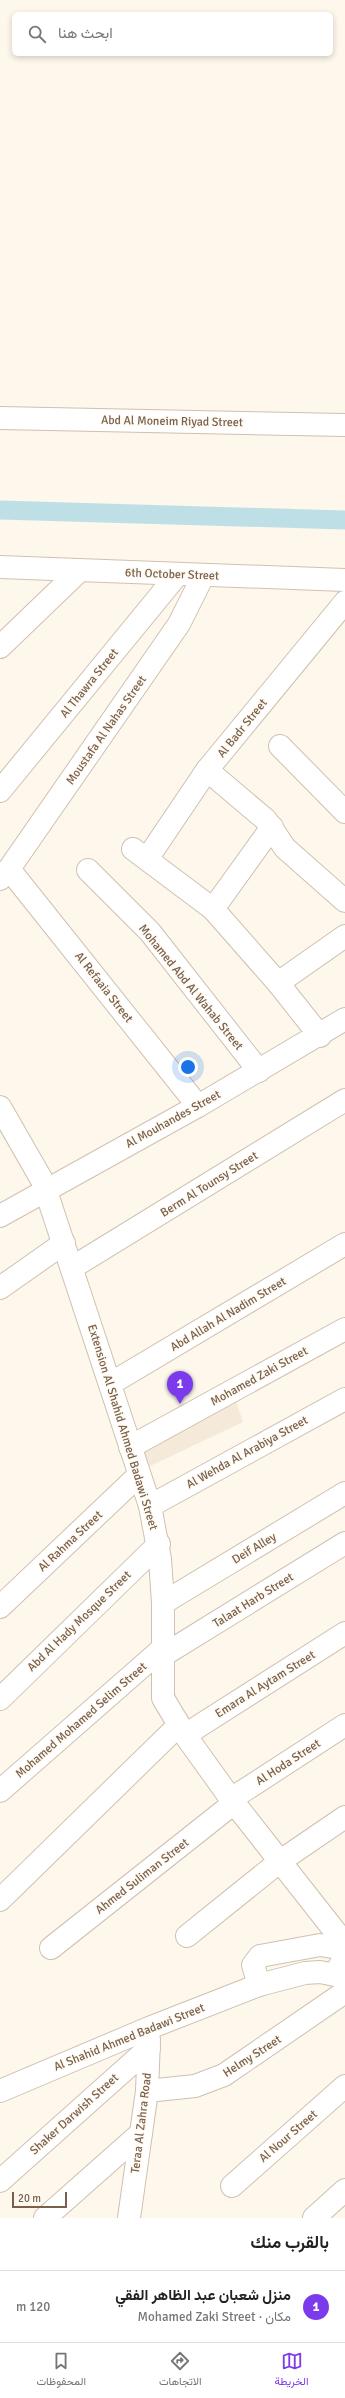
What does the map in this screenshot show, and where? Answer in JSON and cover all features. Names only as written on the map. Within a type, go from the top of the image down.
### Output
[{"type":"street","name":"Abd Al Moneim Riyad Street","points":[[0,418],[345,424]]},
{"type":"street","name":"6th October Street","points":[[0,567],[203,576],[345,580]]},
{"type":"street","points":[[0,647],[79,571]]},
{"type":"street","name":"Al Thawra Street","points":[[0,791],[177,574]]},
{"type":"street","name":"Moustafa Al Nahas Street","points":[[5,874],[179,624],[203,576]]},
{"type":"street","name":"Al Badr Street","points":[[213,909],[140,854],[345,602]]},
{"type":"street","points":[[280,746],[345,812]]},
{"type":"street","points":[[207,770],[272,827],[285,848],[345,901]]},
{"type":"street","points":[[272,827],[213,909],[278,983],[320,1036]]},
{"type":"street","name":"Mohamed Abd Al Wahab Street","points":[[88,870],[150,932],[259,1071]]},
{"type":"street","name":"Al Refaaia Street","points":[[5,874],[198,1106]]},
{"type":"street","points":[[278,983],[345,936]]},
{"type":"street","name":"Al Mouhandes Street","points":[[0,1216],[198,1106],[320,1036],[345,1019]]},
{"type":"street","name":"Berm Al Tounsy Street","points":[[72,1267],[345,1100]]},
{"type":"street","name":"Extension Al Shahid Ahmed Badawi Street","points":[[0,1108],[39,1173],[46,1190],[150,1506],[159,1544],[163,1603],[163,1698],[182,1730],[232,1801],[279,1862],[341,1931]]},
{"type":"street","points":[[0,1288],[64,1243]]},
{"type":"street","name":"Abd Allah Al Nadim Street","points":[[110,1384],[345,1244]]},
{"type":"street","name":"Mohamed Zaki Street","points":[[130,1447],[345,1329]]},
{"type":"street","name":"Al Wehda Al Arabiya Street","points":[[150,1506],[345,1399]]},
{"type":"street","name":"Al Rahma Street","points":[[0,1607],[139,1475]]},
{"type":"street","name":"Deif Alley","points":[[163,1603],[345,1493]]},
{"type":"street","name":"Talaat Harb Street","points":[[162,1653],[345,1543]]},
{"type":"street","name":"Abd Al Hady Mosque Street","points":[[0,1699],[159,1544]]},
{"type":"street","name":"Emara Al Aytam Street","points":[[0,1900],[182,1730],[345,1633]]},
{"type":"street","name":"Mohamed Mohamed Selim Street","points":[[0,1791],[162,1653]]},
{"type":"street","name":"Al Hoda Street","points":[[232,1801],[345,1725]]},
{"type":"street","name":"Ahmed Suliman Street","points":[[51,1948],[232,1801]]},
{"type":"street","points":[[187,1936],[279,1862],[345,1817]]},
{"type":"street","points":[[259,1986],[253,1965],[260,1956],[320,1945],[345,1949]]},
{"type":"street","name":"Al Shahid Ahmed Badawi Street","points":[[0,2091],[149,2038],[259,1986],[305,1973],[342,1975]]},
{"type":"street","name":"Helmy Street","points":[[147,2091],[195,2086],[224,2075],[342,1975]]},
{"type":"street","name":"Teraa Al Zahra Road","points":[[129,2218],[147,2091],[149,2038]]},
{"type":"street","name":"Shaker Darwish Street","points":[[0,2181],[149,2038]]},
{"type":"street","name":"Al Nour Street","points":[[232,2186],[345,2086]]},
{"type":"street","points":[[45,2218],[141,2133]]},
{"type":"street","points":[[314,2218],[345,2190]]},
{"type":"shaded area","points":[[235,1398],[243,1422],[144,1469],[134,1450]]},
{"type":"waterway","points":[[0,510],[345,520]]},
{"type":"place","name":"منزل شعبان عبد الظاهر الفقي","points":[[180,1404]]}]
